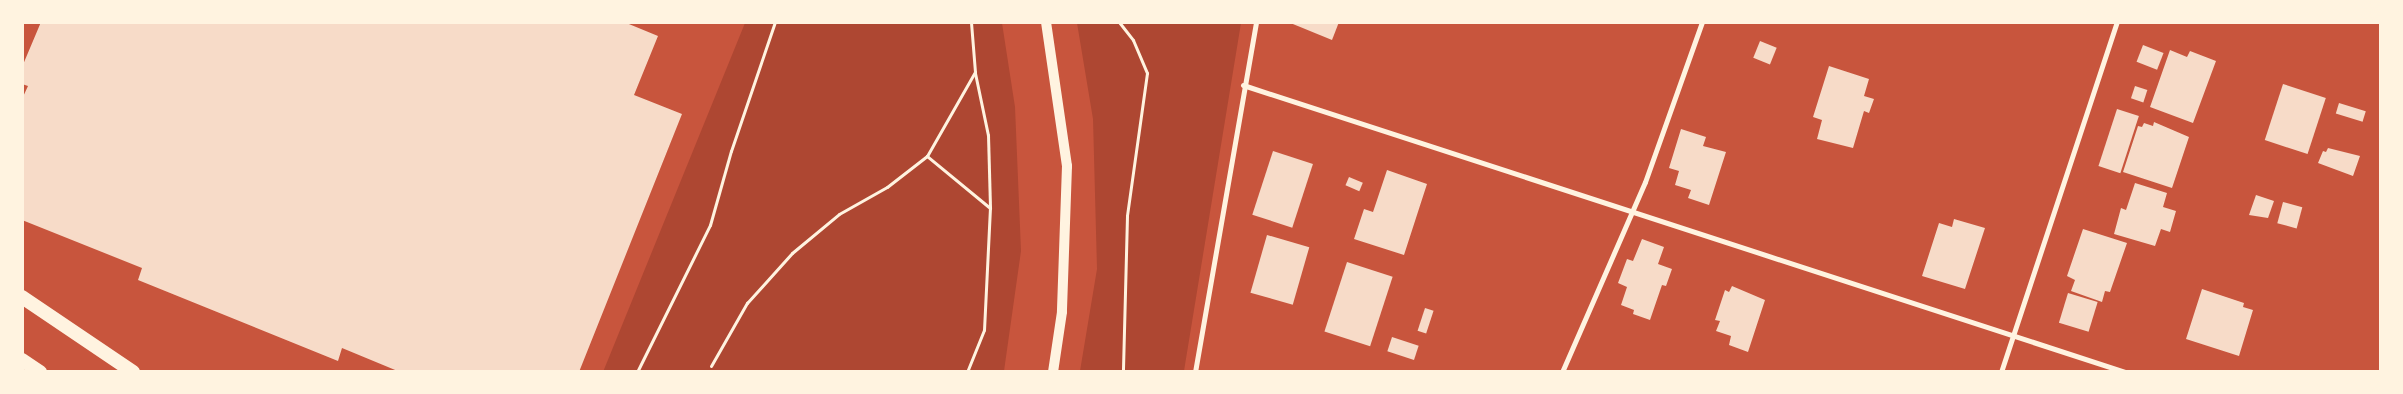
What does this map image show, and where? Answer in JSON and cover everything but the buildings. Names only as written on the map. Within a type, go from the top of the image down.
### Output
[{"type":"highway","points":[[22,297],[134,372]]},
{"type":"highway","points":[[22,360],[40,372]]},
{"type":"main road","points":[[1046,22],[1067,166],[1062,312],[1054,372]]},
{"type":"street","points":[[1194,372],[1243,85],[1256,22]]},
{"type":"street","points":[[1562,372],[1633,212],[1702,22]]},
{"type":"street","points":[[2001,372],[2117,22]]},
{"type":"street","points":[[1243,85],[2125,372]]},
{"type":"path","points":[[637,372],[710,225],[731,151],[775,22]]},
{"type":"path","points":[[967,372],[984,330],[990,208],[988,135],[975,72],[971,22]]},
{"type":"path","points":[[1120,22],[1133,40],[1147,74],[1127,216],[1123,372]]},
{"type":"path","points":[[711,366],[747,303],[792,253],[839,214],[888,186],[927,156],[975,72]]},
{"type":"path","points":[[927,156],[990,208]]},
{"type":"shaded area","points":[[745,23],[1002,23],[1015,107],[1021,251],[1004,371],[603,372]]},
{"type":"shaded area","points":[[1077,23],[1241,23],[1184,371],[1080,371],[1097,269],[1093,119]]}]
